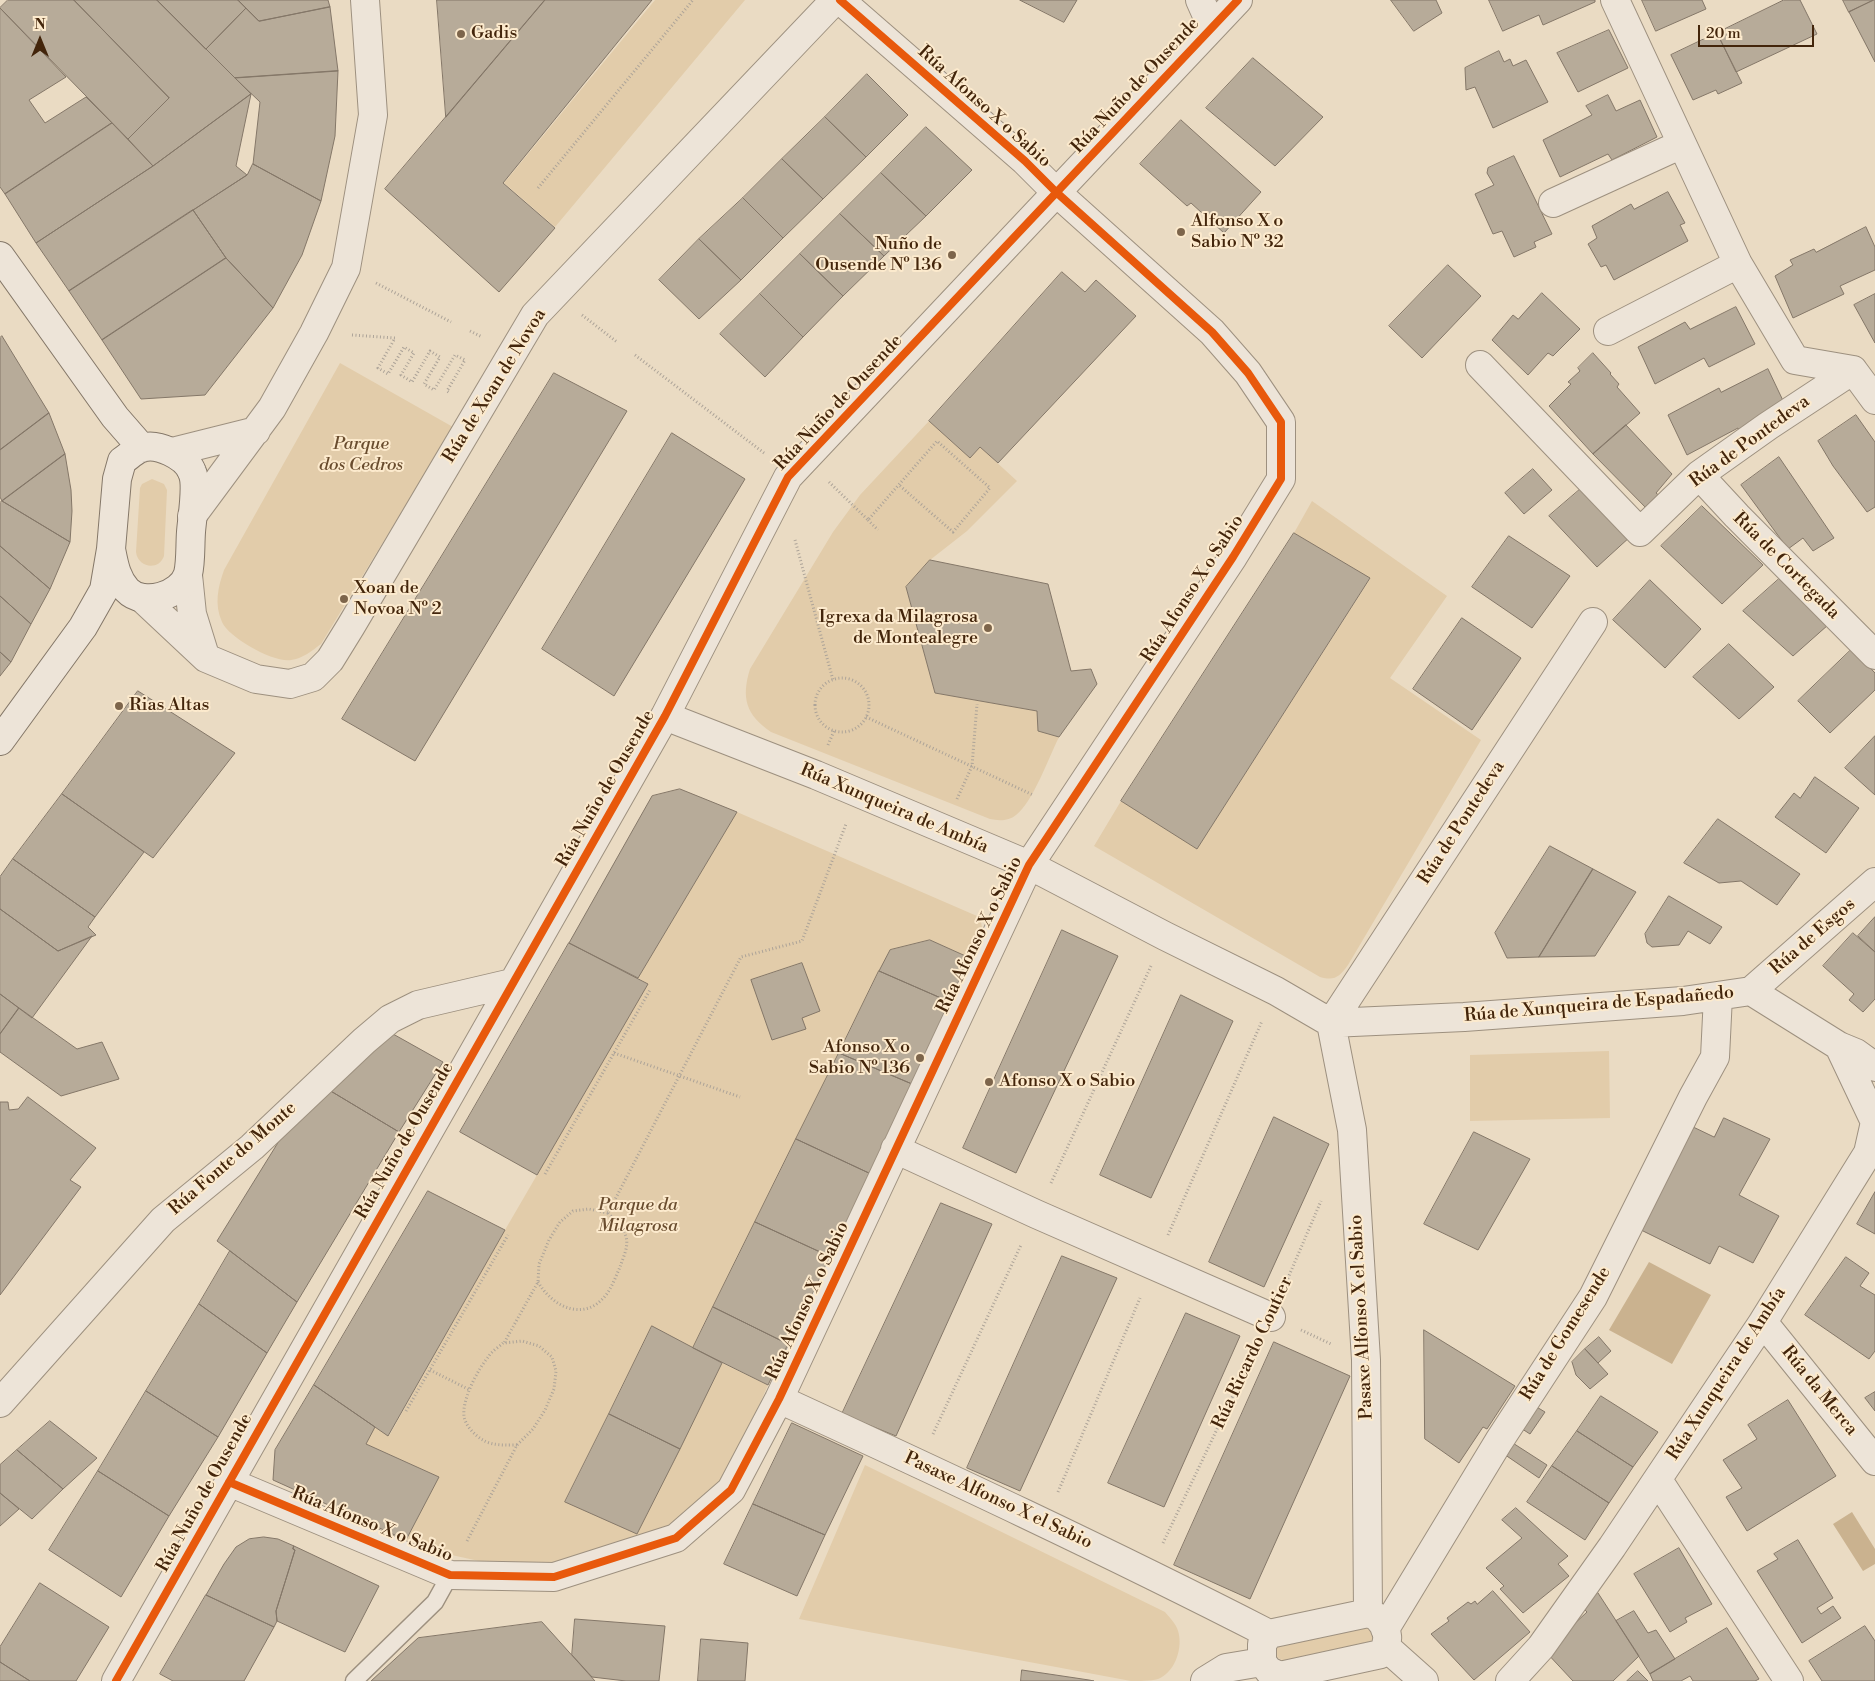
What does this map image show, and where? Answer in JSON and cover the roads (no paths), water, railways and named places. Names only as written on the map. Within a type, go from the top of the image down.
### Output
[{"type":"street","points":[[192,516],[272,408],[314,332],[346,268],[373,115],[365,0]]},
{"type":"street","name":"Rúa de Xoan de Novoa","points":[[111,548],[118,578],[206,658],[256,679],[290,684],[313,677],[330,660],[535,315],[835,0]]},
{"type":"street","name":"Rúa Afonso X o Sabio","points":[[229,1482],[450,1575],[554,1576],[676,1538],[732,1490],[779,1399],[1029,865],[1233,557],[1281,479],[1281,422],[1248,373],[1212,332],[1024,161],[840,0]]},
{"type":"street","points":[[1200,0],[1212,27]]},
{"type":"street","name":"Rúa Nuño de Ousende","points":[[116,1681],[665,716],[793,474],[1238,0]]},
{"type":"street","points":[[1615,0],[1738,264],[1795,360],[1853,370],[1875,400]]},
{"type":"street","points":[[1553,203],[1682,144]]},
{"type":"street","points":[[0,256],[115,417],[132,454]]},
{"type":"street","points":[[1608,331],[1738,264]]},
{"type":"street","name":"Rúa de Pontedeva","points":[[1480,365],[1640,532],[1700,475],[1768,426],[1853,370]]},
{"type":"street","points":[[172,452],[256,431]]},
{"type":"street","points":[[0,741],[83,627],[104,590],[111,548],[117,479],[132,454],[157,447],[172,452],[183,460],[193,472],[194,490],[188,575],[192,614],[206,658]]},
{"type":"street","name":"Rúa de Cortegada","points":[[1700,475],[1737,516],[1875,655]]},
{"type":"street","points":[[83,627],[136,595],[166,596],[176,590],[188,575]]},
{"type":"street","name":"Rúa de Pontedeva","points":[[1331,1023],[1594,622]]},
{"type":"street","name":"Rúa Xunqueira de Ambía","points":[[665,716],[1029,865],[1276,991],[1331,1023]]},
{"type":"street","name":"Rúa de Esgos","points":[[1751,991],[1875,882]]},
{"type":"street","name":"Rúa Fonte do Monte","points":[[0,1403],[163,1220],[252,1147],[364,1040],[390,1019],[418,1005],[512,983]]},
{"type":"street","name":"Rúa de Xunqueira de Espadañedo","points":[[1331,1023],[1484,1015],[1683,1001],[1751,991],[1861,1052]]},
{"type":"street","name":"Rúa de Gomesende","points":[[1380,1630],[1499,1441],[1594,1297],[1693,1097],[1715,1057],[1718,996]]},
{"type":"street","name":"Pasaxe Alfonso X el Sabio","points":[[1331,1023],[1352,1130],[1380,1630]]},
{"type":"street","name":"Rúa Xunqueira de Ambía","points":[[1510,1681],[1541,1647],[1658,1480],[1871,1155],[1874,1122],[1861,1052]]},
{"type":"street","points":[[895,1148],[1036,1214],[1271,1317]]},
{"type":"street","name":"Rúa da Merca","points":[[1763,1322],[1875,1460]]},
{"type":"street","name":"Pasaxe Alfonso X el Sabio","points":[[779,1399],[1036,1518],[1269,1634]]},
{"type":"street","points":[[1658,1480],[1789,1681]]},
{"type":"street","points":[[1380,1630],[1382,1654],[1280,1676],[1269,1671],[1262,1662],[1262,1644],[1269,1634],[1380,1630]]},
{"type":"street","points":[[1380,1630],[1424,1681]]},
{"type":"street","points":[[1205,1681],[1226,1668],[1262,1662]]},
{"type":"lane","points":[[354,1681],[434,1602],[450,1575]]},
{"type":"place","name":"Gadis","points":[[461,34]]},
{"type":"place","name":"Alfonso X o Sabio Nº 32","points":[[1181,232]]},
{"type":"place","name":"Nuño de Ousende Nº 136","points":[[952,255]]},
{"type":"place","name":"Xoan de Novoa Nº 2","points":[[344,599]]},
{"type":"place","name":"Igrexa da Milagrosa de Montealegre","points":[[988,628]]},
{"type":"place","name":"Rias Altas","points":[[119,706]]},
{"type":"place","name":"Afonso X o Sabio Nº 136","points":[[920,1058]]},
{"type":"place","name":"Afonso X o Sabio","points":[[989,1082]]},
{"type":"park label","name":"Parque dos Cedros","points":[[361,455]]},
{"type":"park label","name":"Parque da Milagrosa","points":[[638,1216]]}]
